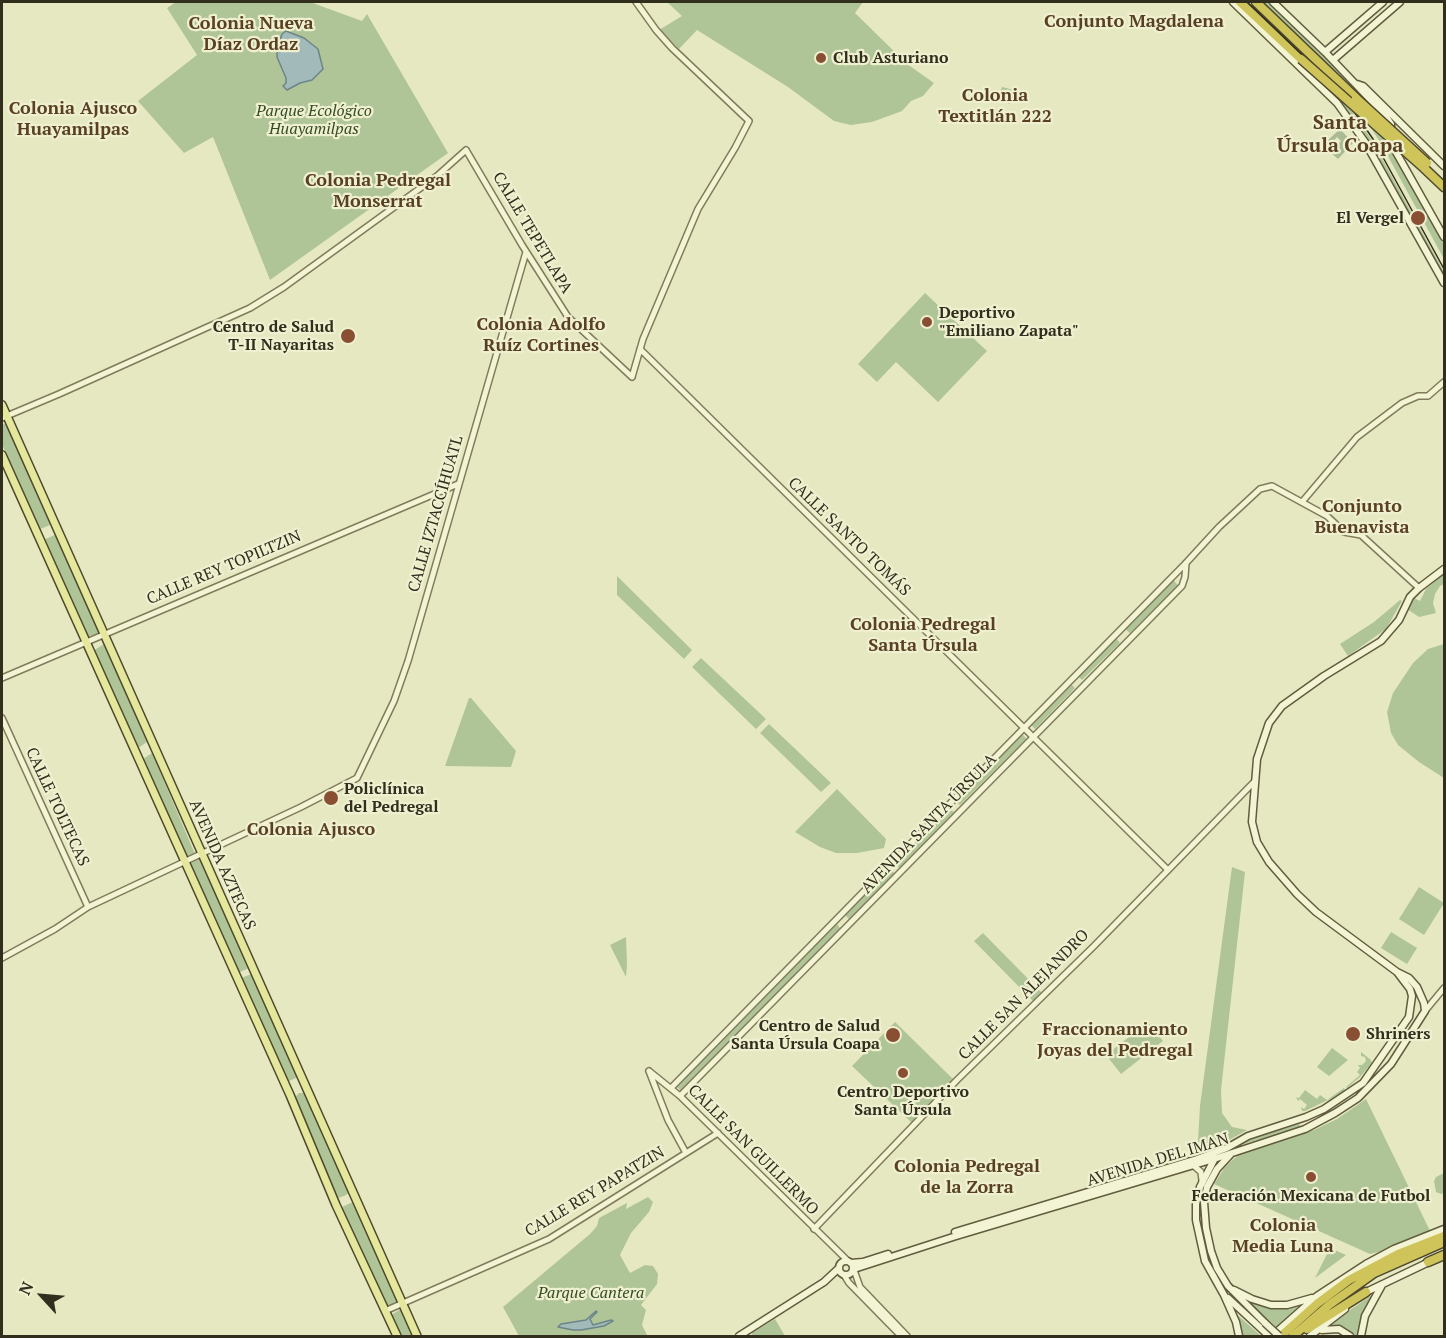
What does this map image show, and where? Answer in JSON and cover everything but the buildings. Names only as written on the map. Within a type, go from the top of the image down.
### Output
[{"type":"highway","points":[[1240,2],[1301,59],[1444,180]]},
{"type":"highway","points":[[1256,2],[1444,187]]},
{"type":"highway","points":[[1383,1255],[1444,1239]]},
{"type":"highway","points":[[1280,1336],[1328,1295],[1370,1268],[1413,1247],[1444,1239]]},
{"type":"highway","points":[[1309,1334],[1337,1302],[1374,1277],[1444,1239]]},
{"type":"highway","points":[[1287,1336],[1326,1301],[1360,1278],[1394,1258],[1444,1239]]},
{"type":"highway","points":[[1293,1336],[1329,1305],[1374,1274],[1444,1239]]},
{"type":"highway","points":[[1428,1262],[1444,1256]]},
{"type":"highway","points":[[1293,1324],[1306,1309],[1341,1280]]},
{"type":"highway","points":[[1299,1336],[1309,1334],[1366,1292]]},
{"type":"main road","points":[[1233,2],[1337,103],[1365,142],[1444,283]]},
{"type":"main road","points":[[1273,2],[1444,166]]},
{"type":"main road","points":[[1333,60],[1400,2]]},
{"type":"main road","points":[[1325,52],[1381,3],[1387,13]]},
{"type":"main road","points":[[1357,24],[1365,32]]},
{"type":"main road","points":[[1357,84],[1359,90],[1391,124],[1391,136],[1396,152],[1444,237]]},
{"type":"main road","name":"AVENIDA AZTECAS","points":[[2,405],[4,417],[105,634],[417,1336]]},
{"type":"main road","name":"AVENIDA AZTECAS","points":[[2,454],[397,1336]]},
{"type":"main road","points":[[1425,1011],[1424,1002],[1417,987],[1409,978],[1397,972],[1316,912],[1269,862],[1253,834],[1251,809],[1257,759],[1269,723],[1282,706],[1324,676],[1382,641],[1399,620],[1410,597],[1444,569]]},
{"type":"main road","name":"AVENIDA DEL IMAN","points":[[852,1266],[964,1229],[1185,1163],[1227,1148],[1248,1136],[1324,1109],[1363,1083],[1409,1017],[1412,996],[1410,989],[1397,972]]},
{"type":"main road","name":"AVENIDA DEL IMAN","points":[[852,1266],[1214,1159],[1315,1124],[1358,1098],[1391,1064],[1425,1011]]},
{"type":"main road","points":[[1227,1148],[1214,1159],[1202,1181],[1196,1204],[1198,1230],[1205,1261],[1224,1295],[1236,1322],[1239,1336]]},
{"type":"main road","points":[[1235,1151],[1217,1169],[1207,1187],[1204,1202],[1206,1228],[1214,1260],[1228,1286],[1270,1336],[1317,1296],[1341,1280],[1394,1249],[1444,1229]]},
{"type":"main road","points":[[1366,1292],[1428,1262]]},
{"type":"main road","points":[[841,1271],[852,1266]]},
{"type":"main road","points":[[739,1336],[852,1266]]},
{"type":"main road","points":[[1361,1336],[1365,1316],[1383,1283]]},
{"type":"main road","points":[[1228,1286],[1252,1299],[1271,1305],[1287,1305],[1317,1296]]},
{"type":"main road","points":[[1224,1295],[1263,1326],[1280,1336]]},
{"type":"main road","points":[[1309,1334],[1332,1328],[1343,1330],[1350,1336]]},
{"type":"street","points":[[636,2],[672,48],[749,122],[698,209],[640,349]]},
{"type":"street","name":"CALLE TEPETLAPA","points":[[4,417],[250,308],[284,287],[443,171],[466,150],[526,252],[568,317],[632,377],[640,349]]},
{"type":"street","name":"CALLE IZTACCÍHUATL","points":[[202,853],[357,778],[394,701],[421,618],[526,252]]},
{"type":"street","name":"CALLE SANTO TOMÁS","points":[[640,349],[1168,870]]},
{"type":"street","points":[[1419,588],[1361,535],[1344,532],[1327,516],[1302,502],[1358,437],[1401,403],[1418,396],[1428,396],[1444,382]]},
{"type":"street","name":"CALLE REY TOPILTZIN","points":[[2,678],[458,484]]},
{"type":"street","name":"AVENIDA SANTA ÚRSULA","points":[[671,1088],[1219,527],[1255,493],[1272,486],[1302,502]]},
{"type":"street","name":"AVENIDA SANTA ÚRSULA","points":[[680,1096],[1182,585],[1186,563]]},
{"type":"street","name":"CALLE TOLTECAS","points":[[2,718],[88,907]]},
{"type":"street","name":"CALLE SAN ALEJANDRO","points":[[814,1229],[957,1080],[1034,1006],[1254,782]]},
{"type":"street","points":[[2,958],[50,932],[88,907],[202,853]]},
{"type":"street","points":[[1425,1011],[1444,988]]},
{"type":"street","points":[[1381,1060],[1391,1064]]},
{"type":"street","points":[[1381,1060],[1384,1071]]},
{"type":"street","name":"CALLE SAN GUILLERMO","points":[[686,1153],[668,1120],[649,1071],[680,1096],[852,1266],[860,1287],[907,1336]]},
{"type":"street","name":"CALLE REY PAPATZIN","points":[[385,1311],[549,1239],[717,1133]]},
{"type":"street","points":[[1193,1165],[1201,1172],[1202,1181]]},
{"type":"street","points":[[1198,1230],[1206,1228]]},
{"type":"street","points":[[837,1251],[841,1271],[849,1283],[901,1336]]},
{"type":"green space","name":"Parque Ecológico Huayamilpas","points":[[176,2],[310,2],[362,21],[367,14],[448,153],[270,280],[213,137],[184,153],[138,101],[197,55],[167,8]]},
{"type":"green space","name":"Club Asturiano","points":[[667,2],[863,2],[855,13],[907,64],[934,83],[923,96],[911,101],[902,111],[872,122],[851,125],[834,121],[788,87],[697,30],[679,49],[659,30],[682,16]]},
{"type":"green space","points":[[1260,2],[1268,2],[1279,11],[1385,118],[1388,138],[1380,142],[1359,109]]},
{"type":"green space","points":[[1299,61],[1343,98],[1374,143],[1371,144],[1335,96]]},
{"type":"green space","points":[[1002,87],[1014,90],[1010,104],[997,100]]},
{"type":"green space","points":[[1340,129],[1353,143],[1338,159],[1331,153],[1341,141],[1337,137],[1330,145],[1326,142]]},
{"type":"green space","points":[[1391,143],[1444,239],[1444,259],[1384,149]]},
{"type":"green space","points":[[1373,147],[1376,147],[1444,272],[1444,277]]},
{"type":"green space","name":"Deportivo \"Emiliano Zapata\"","points":[[925,293],[987,351],[938,402],[896,362],[877,382],[858,364]]},
{"type":"green space","points":[[6,423],[50,525],[38,530],[2,444],[2,425]]},
{"type":"green space","points":[[55,535],[99,633],[87,637],[43,540]]},
{"type":"green space","points":[[1444,574],[1444,584],[1435,594],[1433,603],[1436,613],[1419,617],[1407,609],[1414,598],[1420,601],[1426,589]]},
{"type":"green space","points":[[617,576],[692,650],[684,659],[617,595]]},
{"type":"green space","points":[[1173,580],[1178,585],[1130,633],[1125,629]]},
{"type":"green space","points":[[1400,600],[1402,601],[1386,629],[1348,656],[1340,644],[1374,622]]},
{"type":"green space","points":[[1116,638],[1120,643],[1082,680],[1078,676]]},
{"type":"green space","points":[[104,644],[147,742],[138,748],[93,651]]},
{"type":"green space","points":[[1444,644],[1444,778],[1398,745],[1391,733],[1387,712],[1393,693],[1413,663],[1428,649]]},
{"type":"green space","points":[[701,658],[766,719],[756,729],[692,667]]},
{"type":"green space","points":[[1071,684],[1075,688],[1035,729],[1031,725]]},
{"type":"green space","points":[[469,698],[516,751],[511,767],[445,766]]},
{"type":"green space","points":[[769,724],[831,783],[821,792],[760,733]]},
{"type":"green space","points":[[1022,734],[1025,740],[960,805],[956,802]]},
{"type":"green space","points":[[152,753],[195,854],[188,860],[143,759]]},
{"type":"green space","points":[[837,789],[886,839],[884,848],[857,853],[836,853],[820,847],[795,832]]},
{"type":"green space","points":[[949,808],[954,812],[899,868],[896,864]]},
{"type":"green space","points":[[193,858],[201,859],[251,967],[238,973],[190,865]]},
{"type":"green space","points":[[1232,867],[1245,872],[1221,1090],[1222,1113],[1232,1127],[1247,1130],[1197,1158],[1200,1106]]},
{"type":"green space","points":[[891,870],[895,874],[849,919],[845,915]]},
{"type":"green space","points":[[1419,887],[1444,903],[1424,935],[1399,919]]},
{"type":"green space","points":[[837,924],[840,928],[681,1091],[677,1087]]},
{"type":"green space","points":[[1391,932],[1417,948],[1407,964],[1381,948]]},
{"type":"green space","points":[[983,933],[1043,994],[1034,1002],[974,941]]},
{"type":"green space","points":[[626,937],[627,964],[626,977],[610,945]]},
{"type":"green space","points":[[254,973],[298,1077],[287,1082],[241,978]]},
{"type":"green space","name":"Centro Deportivo Santa Úrsula","points":[[895,1022],[954,1080],[912,1123],[852,1066]]},
{"type":"green space","points":[[1148,1022],[1163,1041],[1121,1074],[1106,1055]]},
{"type":"green space","points":[[1332,1048],[1348,1060],[1329,1076],[1317,1067]]},
{"type":"green space","points":[[1361,1052],[1372,1063],[1360,1077],[1347,1088],[1360,1075],[1357,1072],[1360,1068],[1358,1065],[1366,1061],[1365,1057],[1361,1056]]},
{"type":"green space","points":[[1344,1088],[1345,1090],[1332,1098],[1305,1111],[1302,1111],[1301,1107],[1304,1109],[1307,1105],[1300,1099],[1298,1101],[1296,1097],[1299,1098],[1305,1090],[1317,1099],[1320,1095],[1327,1100]]},
{"type":"green space","points":[[299,1093],[305,1093],[349,1193],[344,1196],[338,1198],[294,1098]]},
{"type":"green space","name":"Federación Mexicana de Futbol","points":[[1366,1099],[1431,1233],[1392,1249],[1370,1254],[1214,1184],[1225,1167],[1237,1156],[1314,1130],[1337,1119]]},
{"type":"green space","points":[[1299,1124],[1301,1127],[1230,1148],[1248,1139]]},
{"type":"green space","points":[[1444,1173],[1444,1193],[1441,1194],[1436,1192],[1434,1181],[1436,1177]]},
{"type":"green space","name":"Parque Cantera","points":[[648,1197],[653,1202],[649,1212],[631,1233],[620,1255],[630,1273],[645,1265],[653,1266],[658,1274],[657,1284],[641,1305],[646,1310],[642,1325],[647,1335],[657,1336],[519,1336],[503,1307],[590,1234],[597,1226],[599,1218],[627,1203],[626,1209]]},
{"type":"green space","points":[[353,1202],[399,1303],[388,1308],[342,1207]]},
{"type":"green space","points":[[1330,1248],[1346,1255],[1315,1278]]},
{"type":"green space","points":[[1372,1295],[1363,1311],[1357,1336],[1338,1325],[1328,1325]]},
{"type":"green space","points":[[1242,1296],[1287,1308],[1300,1305],[1276,1327]]},
{"type":"green space","points":[[401,1309],[413,1336],[400,1336],[391,1315]]},
{"type":"green space","points":[[1232,1310],[1261,1336],[1240,1336]]},
{"type":"green space","points":[[775,1319],[785,1336],[752,1336],[752,1333]]},
{"type":"water","points":[[286,31],[304,38],[318,49],[323,69],[312,80],[287,90],[283,86],[286,78],[277,57],[282,34]]},
{"type":"water","points":[[596,1311],[590,1319],[593,1325],[613,1321],[604,1326],[581,1330],[558,1327],[561,1324],[586,1320]]},
{"type":"tram line","points":[[1247,2],[1344,97],[1373,139],[1444,269]]},
{"type":"place","name":"Club Asturiano","points":[[821,58]]},
{"type":"place","name":"El Vergel","points":[[1418,218]]},
{"type":"place","name":"Deportivo \"Emiliano Zapata\"","points":[[927,322]]},
{"type":"place","name":"Centro de Salud T-II Nayaritas","points":[[348,336]]},
{"type":"place","name":"Policlínica del Pedregal","points":[[331,798]]},
{"type":"place","name":"Shriners","points":[[1353,1034]]},
{"type":"place","name":"Centro de Salud Santa Úrsula Coapa","points":[[893,1035]]},
{"type":"place","name":"Centro Deportivo Santa Úrsula","points":[[903,1073]]},
{"type":"place","name":"Federación Mexicana de Futbol","points":[[1311,1177]]},
{"type":"district","name":"Conjunto Magdalena","points":[[1134,22]]},
{"type":"district","name":"Colonia Nueva Díaz Ordaz","points":[[251,34]]},
{"type":"district","name":"Colonia Textitlán 222","points":[[995,106]]},
{"type":"district","name":"Colonia Ajusco Huayamilpas","points":[[73,119]]},
{"type":"district","name":"Santa Úrsula Coapa","points":[[1340,134]]},
{"type":"district","name":"Colonia Pedregal Monserrat","points":[[378,192]]},
{"type":"district","name":"Colonia Adolfo Ruíz Cortines","points":[[541,335]]},
{"type":"district","name":"Conjunto Buenavista","points":[[1362,517]]},
{"type":"district","name":"Colonia Pedregal Santa Úrsula","points":[[923,635]]},
{"type":"district","name":"Colonia Ajusco","points":[[311,830]]},
{"type":"district","name":"Fraccionamiento Joyas del Pedregal","points":[[1115,1040]]},
{"type":"district","name":"Colonia Pedregal de la Zorra","points":[[967,1177]]},
{"type":"district","name":"Colonia Media Luna","points":[[1283,1236]]}]
